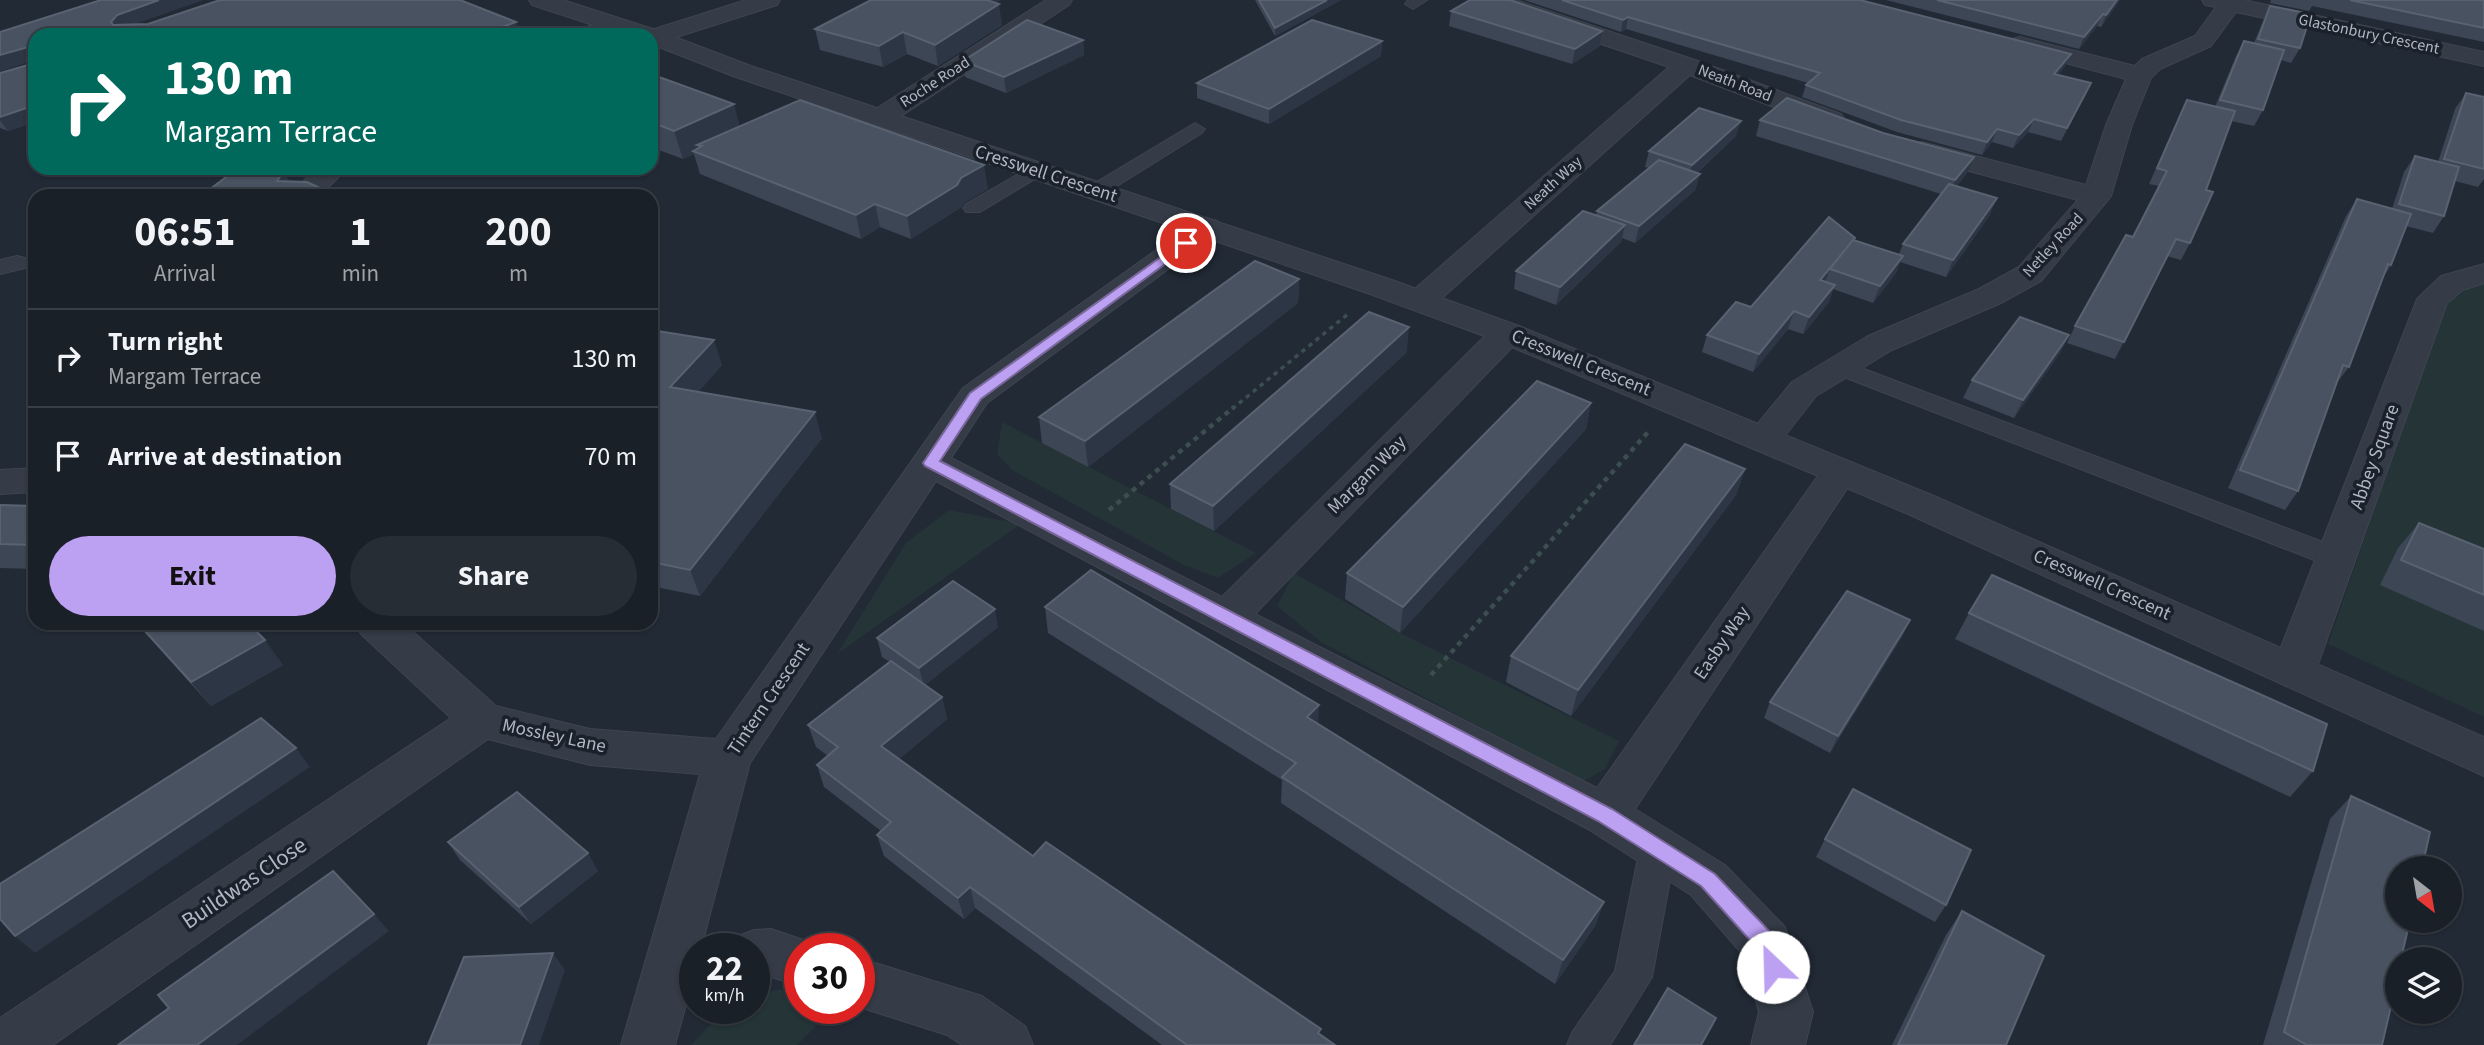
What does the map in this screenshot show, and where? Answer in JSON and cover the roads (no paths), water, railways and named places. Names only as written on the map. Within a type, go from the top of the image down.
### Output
[{"type":"street","name":"Cresswell Crescent","points":[[540,0],[625,28]]},
{"type":"street","points":[[658,34],[769,0]]},
{"type":"street","name":"Roche Road","points":[[880,118],[1061,0]]},
{"type":"street","name":"Neath Road","points":[[1494,0],[1686,65],[1855,128]]},
{"type":"street","points":[[1994,37],[2140,75],[2151,64],[2203,41],[2222,2]]},
{"type":"street","name":"Glastonbury Crescent","points":[[2222,2],[2484,59]]},
{"type":"street","points":[[606,28],[615,25]]},
{"type":"street","name":"Cresswell Crescent","points":[[658,39],[818,106],[880,118],[1381,286],[1507,333],[1921,505],[2484,757]]},
{"type":"street","name":"Neath Way","points":[[1420,301],[1686,65]]},
{"type":"street","name":"Netley Road","points":[[1764,438],[1804,389],[1880,343],[1990,296],[2030,274],[2097,196],[2119,125],[2140,75]]},
{"type":"street","points":[[1899,144],[2097,196]]},
{"type":"street","points":[[310,189],[326,175]]},
{"type":"street","name":"Tintern Crescent","points":[[690,933],[728,758],[975,396],[1207,227]]},
{"type":"street","name":"Abbey Square","points":[[2294,670],[2433,299],[2452,283],[2484,273]]},
{"type":"street","name":"Margam Way","points":[[1227,617],[1507,333]]},
{"type":"street","points":[[931,463],[1605,815],[1708,880],[1767,944],[1786,1012],[1778,1045]]},
{"type":"street","name":"Easby Way","points":[[1605,815],[1840,472]]},
{"type":"street","points":[[0,482],[28,480]]},
{"type":"street","name":"Mossley Lane","points":[[384,630],[482,720],[590,747],[728,758]]},
{"type":"street","name":"Buildwas Close","points":[[7,1045],[482,720]]},
{"type":"street","name":"Tintern Crescent","points":[[648,1045],[679,970]]},
{"type":"street","points":[[875,987],[963,1013],[1006,1045]]},
{"type":"lane","points":[[1097,191],[1195,130]]},
{"type":"lane","points":[[974,208],[1036,170]]},
{"type":"lane","points":[[1840,367],[2337,558]]},
{"type":"lane","points":[[1587,1045],[1633,977],[1658,848]]}]
